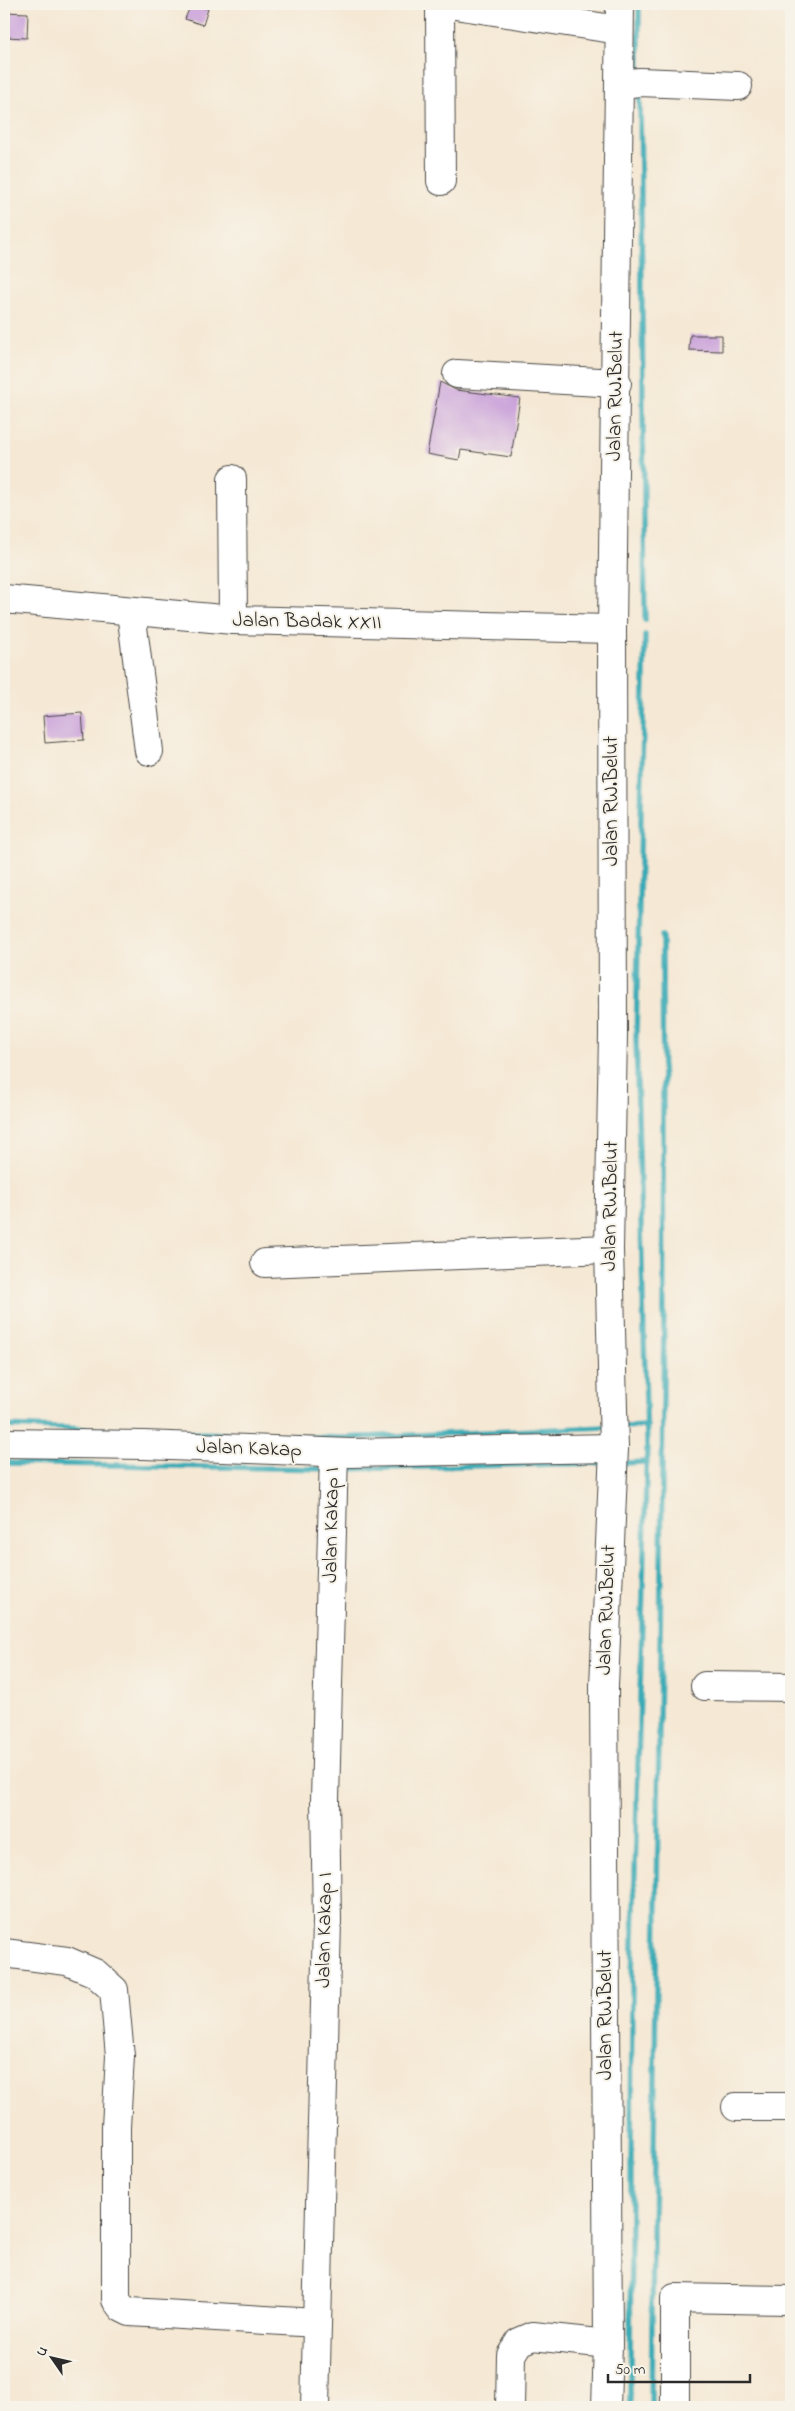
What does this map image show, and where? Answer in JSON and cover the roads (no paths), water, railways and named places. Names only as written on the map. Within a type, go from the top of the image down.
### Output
[{"type":"street","points":[[441,181],[440,9],[448,4],[620,17]]},
{"type":"street","name":"Jalan RW.Belut","points":[[606,2407],[608,2344],[604,1686],[614,1448],[609,1249],[613,1034],[612,629],[620,17]]},
{"type":"street","points":[[620,84],[640,82],[738,86]]},
{"type":"street","points":[[458,374],[616,383]]},
{"type":"street","points":[[232,479],[233,620]]},
{"type":"street","name":"Jalan Badak XXII","points":[[4,599],[233,620],[612,629]]},
{"type":"street","points":[[132,612],[149,752]]},
{"type":"street","points":[[265,1263],[609,1249]]},
{"type":"street","name":"Jalan Kakap","points":[[4,1443],[144,1445],[334,1453],[614,1448]]},
{"type":"street","name":"Jalan Kakap I","points":[[315,2407],[327,1921],[325,1800],[334,1453]]},
{"type":"street","points":[[705,1686],[791,1687]]},
{"type":"street","points":[[4,1953],[68,1961],[95,1973],[114,1990],[120,2056],[116,2127],[115,2267],[116,2300],[122,2308],[130,2312],[317,2322]]},
{"type":"street","points":[[736,2107],[791,2107]]},
{"type":"street","points":[[676,2407],[675,2298],[791,2300]]},
{"type":"street","points":[[510,2407],[511,2355],[519,2342],[533,2336],[608,2344]]},
{"type":"waterway","points":[[639,4],[639,74]]},
{"type":"waterway","points":[[640,88],[645,620]]},
{"type":"waterway","points":[[630,2407],[632,1979],[647,1444],[636,1039],[645,635]]},
{"type":"waterway","points":[[651,2407],[664,1315],[662,936]]},
{"type":"waterway","points":[[4,1426],[342,1438],[606,1427]]},
{"type":"waterway","points":[[620,1427],[647,1426]]},
{"type":"waterway","points":[[621,1463],[647,1462]]},
{"type":"waterway","points":[[4,1463],[327,1469]]},
{"type":"waterway","points":[[341,1469],[606,1463]]}]
